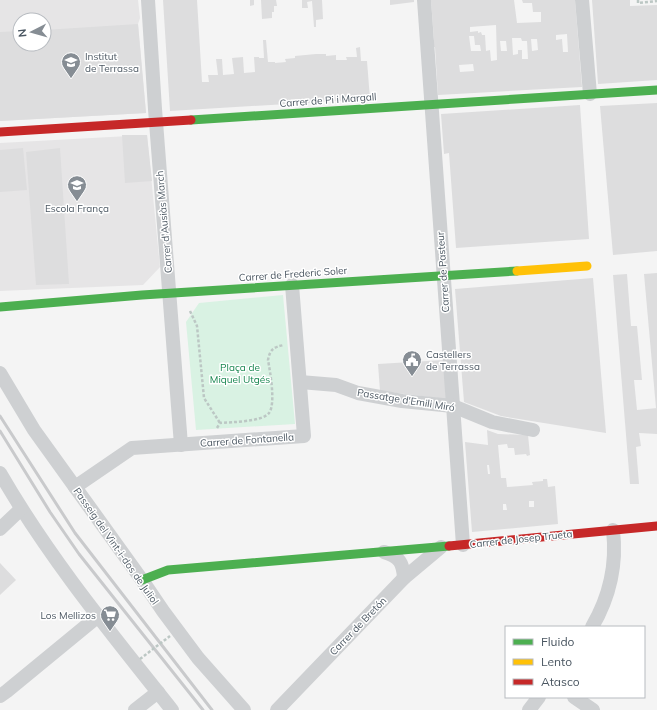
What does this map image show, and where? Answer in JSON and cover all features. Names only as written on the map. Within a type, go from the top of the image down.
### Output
[{"type":"street","name":"Carrer d'Ausiàs March","points":[[148,0],[181,444]]},
{"type":"street","name":"Carrer de Pasteur","points":[[424,0],[463,544]]},
{"type":"street","points":[[582,0],[590,94]]},
{"type":"street","name":"Carrer de Pi i Margall","points":[[0,132],[657,90]]},
{"type":"street","name":"Carrer de Frederic Soler","points":[[0,306],[170,293],[587,266]]},
{"type":"street","name":"Carrer de Fontanella","points":[[75,487],[132,448],[304,436],[292,285]]},
{"type":"street","name":"Passeig del Vint-i-dos de Juliol","points":[[0,373],[34,430],[142,580],[162,611],[198,658],[244,710]]},
{"type":"street","name":"Passatge d'Emili Miró","points":[[300,382],[336,385],[358,393],[402,401],[453,406],[492,422],[533,430]]},
{"type":"street","points":[[0,473],[21,509],[98,617],[172,710]]},
{"type":"street","points":[[0,529],[21,509]]},
{"type":"street","name":"Carrer de Josep Trueta","points":[[142,580],[168,570],[441,547],[657,526]]},
{"type":"street","points":[[593,626],[603,606],[610,585],[614,560],[613,530]]},
{"type":"street","name":"Carrer de Bretón","points":[[277,710],[404,578],[441,547]]},
{"type":"street","points":[[384,552],[396,557],[400,561],[404,578]]},
{"type":"street","points":[[0,706],[3,694],[98,617]]},
{"type":"street","points":[[135,710],[158,692]]},
{"type":"street","points":[[529,710],[538,698]]},
{"type":"street","points":[[575,698],[593,710]]},
{"type":"path","points":[[638,0],[638,3],[657,1]]},
{"type":"path","points":[[190,311],[197,326],[204,398],[220,424]]},
{"type":"path","points":[[214,433],[220,424],[257,419],[269,413],[272,407],[272,399],[268,360],[269,354],[272,349],[276,347],[289,345]]},
{"type":"path","points":[[140,659],[170,636]]},
{"type":"shaded area","name":"Institut de Terrassa","points":[[0,0],[138,0],[140,18],[138,24],[146,113],[0,121]]},
{"type":"shaded area","name":"Escola França","points":[[147,135],[160,267],[143,285],[0,291],[0,143]]},
{"type":"green space","name":"Plaça de Miquel Utgés","points":[[283,295],[295,424],[196,430],[186,322],[199,303]]},
{"type":"building","points":[[163,0],[197,0],[202,82],[209,82],[208,75],[218,75],[216,59],[222,59],[223,75],[234,74],[232,58],[243,57],[244,73],[255,72],[254,57],[264,58],[263,40],[266,40],[268,62],[275,63],[286,62],[285,59],[295,58],[295,56],[316,54],[326,54],[326,56],[336,55],[336,60],[347,60],[346,57],[357,57],[356,48],[360,47],[361,61],[367,61],[370,99],[170,111]]},
{"type":"building","points":[[250,0],[254,0],[254,5],[250,6]]},
{"type":"building","points":[[261,0],[276,0],[277,6],[274,6],[272,18],[262,19]]},
{"type":"building","points":[[302,0],[322,0],[323,19],[316,20],[316,27],[314,27],[312,1],[307,2],[308,8],[302,8]]},
{"type":"building","points":[[390,0],[414,0],[414,2],[390,5]]},
{"type":"building","points":[[431,0],[514,0],[517,23],[541,22],[541,12],[533,12],[532,3],[523,3],[522,0],[575,0],[582,87],[438,95],[435,47],[433,47],[434,40]],"holes":[[[496,25],[497,60],[491,61],[490,50],[486,51],[485,35],[482,35],[481,32],[478,33],[478,31],[470,32],[470,27]],[[567,34],[568,52],[563,52],[562,39],[556,40],[556,35]],[[469,36],[474,36],[475,45],[480,45],[481,51],[471,51]],[[512,38],[521,38],[522,41],[527,41],[528,59],[522,59],[522,50],[518,50],[518,54],[513,55]],[[531,39],[537,39],[538,50],[532,51]],[[500,41],[506,41],[507,51],[501,51]],[[473,64],[474,71],[460,72],[459,65]]]},
{"type":"building","points":[[592,0],[630,0],[630,6],[657,5],[657,80],[598,84]]},
{"type":"building","name":"Institut de Terrassa","points":[[138,24],[146,113],[0,121],[0,32],[12,31],[12,52],[52,52],[52,29]]},
{"type":"building","points":[[657,103],[657,251],[613,255],[600,106]]},
{"type":"building","points":[[580,105],[589,239],[456,248],[449,153],[444,154],[441,114]]},
{"type":"building","points":[[122,135],[147,135],[152,181],[125,183]]},
{"type":"building","points":[[23,148],[27,190],[0,192],[0,150]]},
{"type":"building","points":[[60,148],[69,284],[36,285],[26,152]]},
{"type":"building","points":[[657,273],[657,408],[656,408],[644,274]]},
{"type":"building","points":[[627,274],[631,326],[637,326],[642,380],[634,380],[637,410],[657,408],[657,434],[639,433],[641,446],[636,447],[639,484],[630,484],[613,275]]},
{"type":"building","points":[[593,278],[606,433],[501,416],[464,402],[455,289]]},
{"type":"building","name":"Castellers de Terrassa","points":[[444,360],[446,399],[380,391],[378,364]]},
{"type":"building","points":[[487,430],[498,434],[528,435],[530,455],[527,456],[526,454],[515,455],[514,448],[508,448],[507,444],[498,445],[501,478],[506,478],[507,487],[533,485],[532,482],[547,479],[548,487],[555,486],[558,524],[472,532],[465,442],[488,445]],"holes":[[[487,465],[489,465],[490,474],[488,474]],[[529,501],[534,501],[534,507],[529,507]],[[503,504],[506,504],[507,510],[503,510]]]},
{"type":"building","points":[[0,563],[16,580],[0,595]]},
{"type":"railway","points":[[0,416],[75,533],[212,710]]},
{"type":"railway","points":[[0,431],[50,512],[79,554],[203,710]]},
{"type":"traffic: fast","points":[[191,120],[657,90]]},
{"type":"traffic: fast","points":[[0,307],[142,295],[517,271]]},
{"type":"traffic: fast","points":[[142,580],[168,570],[449,546]]},
{"type":"traffic: slow","points":[[517,271],[587,266]]},
{"type":"traffic: jam","points":[[0,132],[191,120]]},
{"type":"traffic: jam","points":[[449,546],[657,526]]},
{"type":"place","name":"Institut de Terrassa","points":[[71,79]]},
{"type":"place","name":"Escola França","points":[[77,202]]},
{"type":"place","name":"Castellers de Terrassa","points":[[412,377]]},
{"type":"place","name":"Los Mellizos","points":[[110,632]]}]
